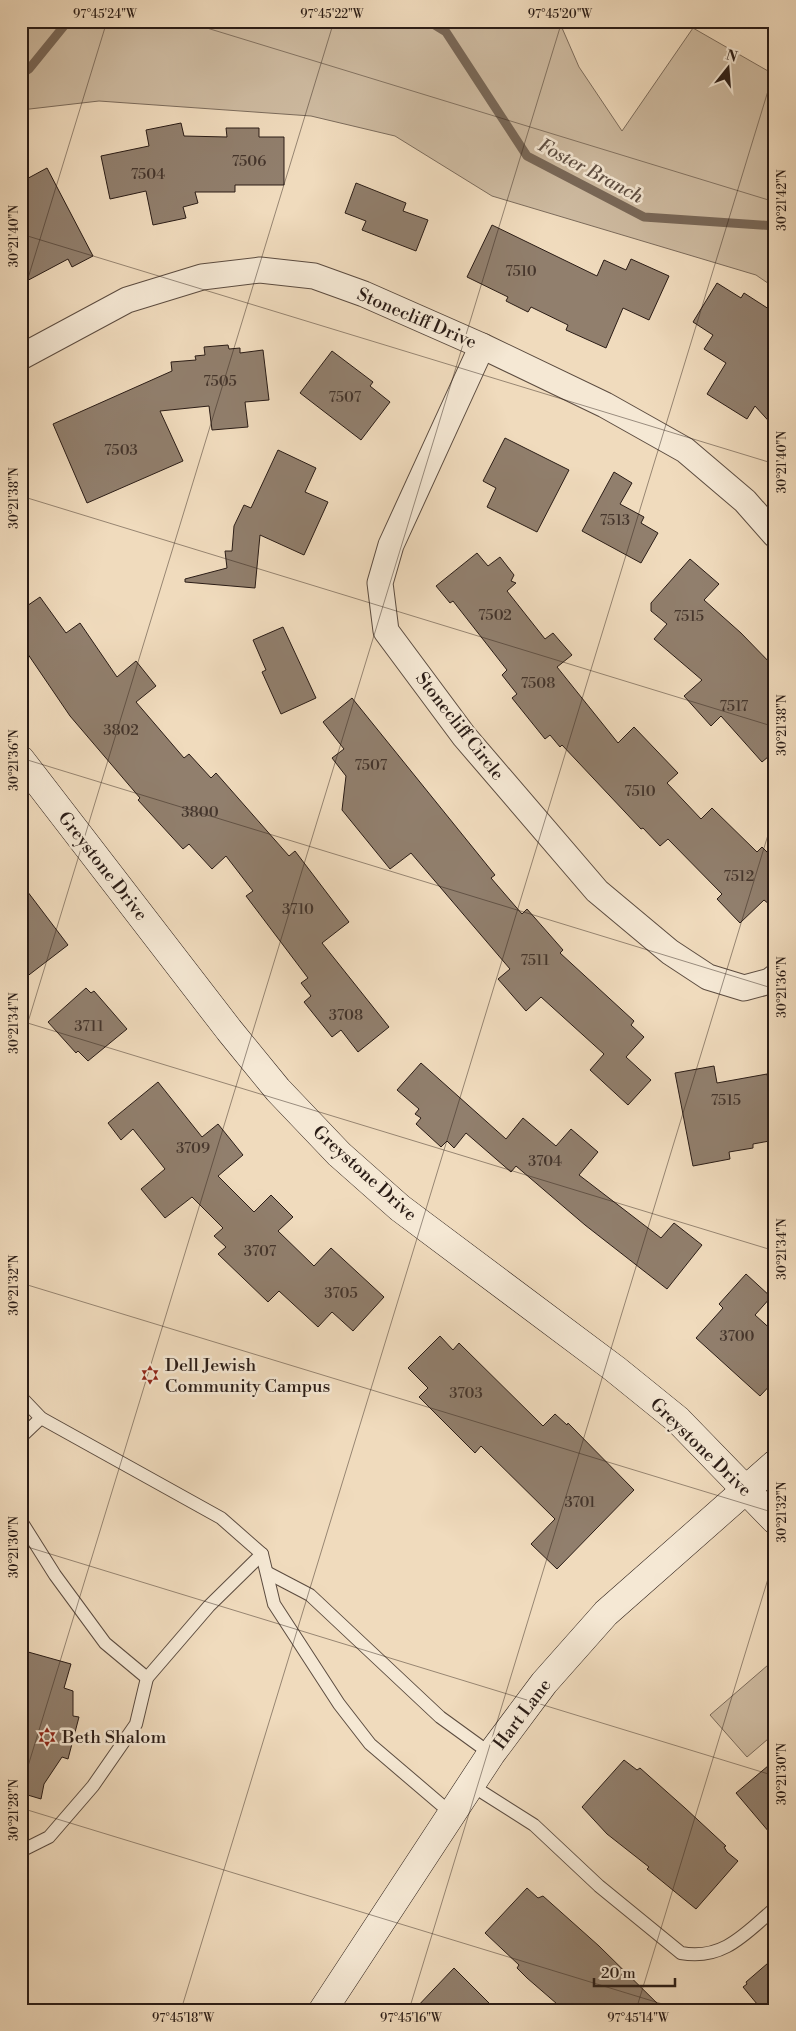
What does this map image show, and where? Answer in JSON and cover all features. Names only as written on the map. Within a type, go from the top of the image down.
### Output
[{"type":"street","name":"Stonecliff Drive","points":[[21,357],[128,300],[202,277],[260,270],[314,276],[364,294],[482,346],[605,405],[685,450],[745,501],[775,535]]},
{"type":"street","name":"Stonecliff Circle","points":[[482,346],[391,545],[380,583],[386,631],[464,736],[597,891],[670,952],[708,977],[744,988],[770,981],[775,976]]},
{"type":"street","name":"Greystone Drive","points":[[21,760],[229,1030],[278,1090],[339,1154],[400,1208],[615,1369],[678,1420],[775,1520]]},
{"type":"street","name":"Hart Lane","points":[[330,2007],[491,1754],[544,1683],[606,1613],[775,1464]]},
{"type":"lane","points":[[21,1397],[41,1418],[220,1518],[262,1554],[274,1604],[339,1704],[370,1744],[452,1814]]},
{"type":"lane","points":[[21,1438],[41,1418]]},
{"type":"lane","points":[[21,1521],[55,1575],[105,1643],[147,1678]]},
{"type":"lane","points":[[21,1851],[49,1837],[93,1786],[136,1724],[147,1678],[209,1606],[262,1554]]},
{"type":"lane","points":[[268,1573],[310,1595],[440,1717],[491,1754]]},
{"type":"lane","points":[[471,1785],[534,1825],[600,1886],[681,1953],[693,1955],[710,1954],[730,1946],[775,1908]]},
{"type":"shaded area","points":[[21,21],[559,21],[579,67],[622,131],[693,28],[775,75],[775,288],[756,275],[492,196],[395,136],[311,116],[99,101],[21,110]]},
{"type":"shaded area","points":[[775,1659],[775,1733],[747,1757],[710,1715]]},
{"type":"building","points":[[181,123],[184,136],[227,137],[226,128],[259,128],[259,137],[284,137],[284,185],[235,185],[235,192],[195,192],[198,203],[183,207],[186,218],[153,225],[146,191],[110,199],[101,156],[149,146],[146,130]]},
{"type":"building","points":[[47,168],[93,256],[72,267],[68,259],[21,284],[21,182]]},
{"type":"building","points":[[356,183],[406,203],[403,211],[428,220],[416,251],[362,230],[366,221],[345,213]]},
{"type":"building","points":[[492,225],[597,276],[604,260],[626,270],[631,259],[669,276],[649,320],[623,308],[606,348],[566,330],[568,325],[531,307],[528,312],[506,301],[508,297],[467,277]]},
{"type":"building","points":[[717,283],[741,298],[744,293],[775,313],[775,428],[755,406],[747,419],[707,394],[726,363],[704,349],[713,335],[693,322]]},
{"type":"building","points":[[228,345],[229,349],[240,348],[240,353],[263,350],[269,400],[245,402],[248,427],[212,430],[209,406],[160,411],[183,461],[87,503],[53,424],[172,371],[171,362],[196,360],[195,356],[205,355],[204,347]]},
{"type":"building","points":[[332,351],[373,382],[370,386],[390,402],[361,440],[300,393]]},
{"type":"building","points":[[505,438],[569,470],[537,532],[487,507],[496,488],[483,481]]},
{"type":"building","points":[[278,450],[316,468],[305,492],[328,502],[304,555],[260,535],[255,588],[185,582],[185,579],[227,568],[225,551],[232,551],[234,526],[244,505],[251,508]]},
{"type":"building","points":[[614,472],[632,483],[620,504],[644,517],[641,523],[658,533],[641,563],[582,531]]},
{"type":"building","points":[[477,553],[488,566],[500,557],[514,575],[511,581],[516,583],[507,591],[545,639],[553,633],[572,655],[557,667],[618,743],[634,727],[678,773],[667,783],[701,819],[712,808],[757,852],[762,847],[775,860],[775,909],[764,900],[740,923],[717,899],[722,894],[668,839],[660,846],[643,828],[641,829],[562,745],[560,747],[550,735],[545,739],[512,698],[517,694],[502,675],[507,670],[453,601],[450,603],[436,586]]},
{"type":"building","points":[[690,559],[719,584],[704,600],[741,633],[775,668],[775,751],[762,762],[721,716],[711,726],[684,696],[702,680],[654,639],[667,624],[651,611],[651,603]]},
{"type":"building","points":[[40,597],[66,633],[80,623],[117,677],[136,661],[156,686],[136,702],[184,758],[189,754],[211,778],[216,773],[289,856],[295,851],[349,922],[322,943],[389,1027],[358,1052],[341,1030],[332,1037],[304,1002],[311,996],[301,983],[308,978],[246,896],[253,891],[226,856],[212,869],[189,844],[183,849],[138,800],[140,798],[70,716],[21,644],[21,610]]},
{"type":"building","points":[[283,627],[316,698],[281,714],[262,672],[266,670],[253,640]]},
{"type":"building","points":[[352,698],[495,875],[491,878],[522,914],[527,909],[563,950],[560,953],[634,1021],[631,1025],[644,1037],[626,1057],[651,1080],[628,1105],[590,1070],[604,1054],[541,997],[526,1011],[498,979],[510,969],[411,853],[390,869],[342,810],[346,776],[332,758],[344,749],[323,722]]},
{"type":"building","points":[[21,883],[68,945],[21,981]]},
{"type":"building","points":[[86,988],[91,993],[94,991],[127,1029],[88,1061],[78,1051],[76,1053],[48,1022]]},
{"type":"building","points":[[421,1063],[506,1139],[523,1118],[556,1146],[571,1129],[598,1152],[579,1175],[661,1238],[674,1223],[702,1245],[667,1289],[585,1225],[516,1166],[511,1172],[466,1133],[454,1148],[447,1141],[441,1147],[416,1124],[421,1118],[415,1114],[419,1109],[397,1090]]},
{"type":"building","points":[[714,1066],[717,1083],[767,1074],[775,1116],[775,1140],[753,1144],[753,1148],[729,1152],[730,1159],[693,1166],[675,1073]]},
{"type":"building","points":[[158,1082],[202,1137],[218,1124],[243,1155],[218,1176],[254,1212],[271,1195],[293,1217],[278,1231],[314,1266],[331,1248],[384,1297],[353,1331],[332,1312],[318,1327],[279,1291],[268,1302],[218,1254],[226,1247],[214,1236],[223,1228],[192,1197],[165,1218],[141,1189],[165,1169],[133,1129],[121,1140],[108,1123]]},
{"type":"building","points":[[746,1274],[771,1297],[755,1315],[775,1333],[775,1380],[760,1396],[696,1338],[723,1308],[719,1304]]},
{"type":"building","points":[[440,1336],[453,1350],[459,1343],[543,1426],[555,1414],[567,1425],[568,1423],[634,1490],[557,1569],[531,1544],[555,1519],[481,1446],[475,1453],[419,1397],[428,1388],[408,1368]]},
{"type":"building","name":"Beth Shalom","points":[[21,1650],[71,1664],[64,1688],[73,1691],[73,1716],[79,1717],[68,1759],[62,1757],[44,1784],[41,1799],[21,1793]]},
{"type":"building","points":[[624,1760],[637,1770],[640,1768],[726,1846],[724,1847],[727,1852],[738,1861],[696,1909],[647,1869],[649,1867],[607,1834],[582,1807]]},
{"type":"building","points":[[775,1760],[775,1839],[736,1793]]},
{"type":"building","points":[[527,1888],[538,1898],[543,1896],[599,1946],[664,2010],[564,2010],[527,1978],[517,1968],[519,1965],[485,1933]]},
{"type":"building","points":[[775,1957],[775,2010],[762,2010],[743,1987],[747,1984],[746,1982]]},
{"type":"building","points":[[454,1968],[496,2010],[414,2010]]},
{"type":"waterway","points":[[21,74],[29,69],[68,21]]},
{"type":"waterway","name":"Foster Branch","points":[[428,21],[446,32],[527,156],[644,217],[775,226]]},
{"type":"place","name":"Dell Jewish Community Campus","points":[[150,1375]]},
{"type":"place","name":"Beth Shalom","points":[[47,1737]]}]
